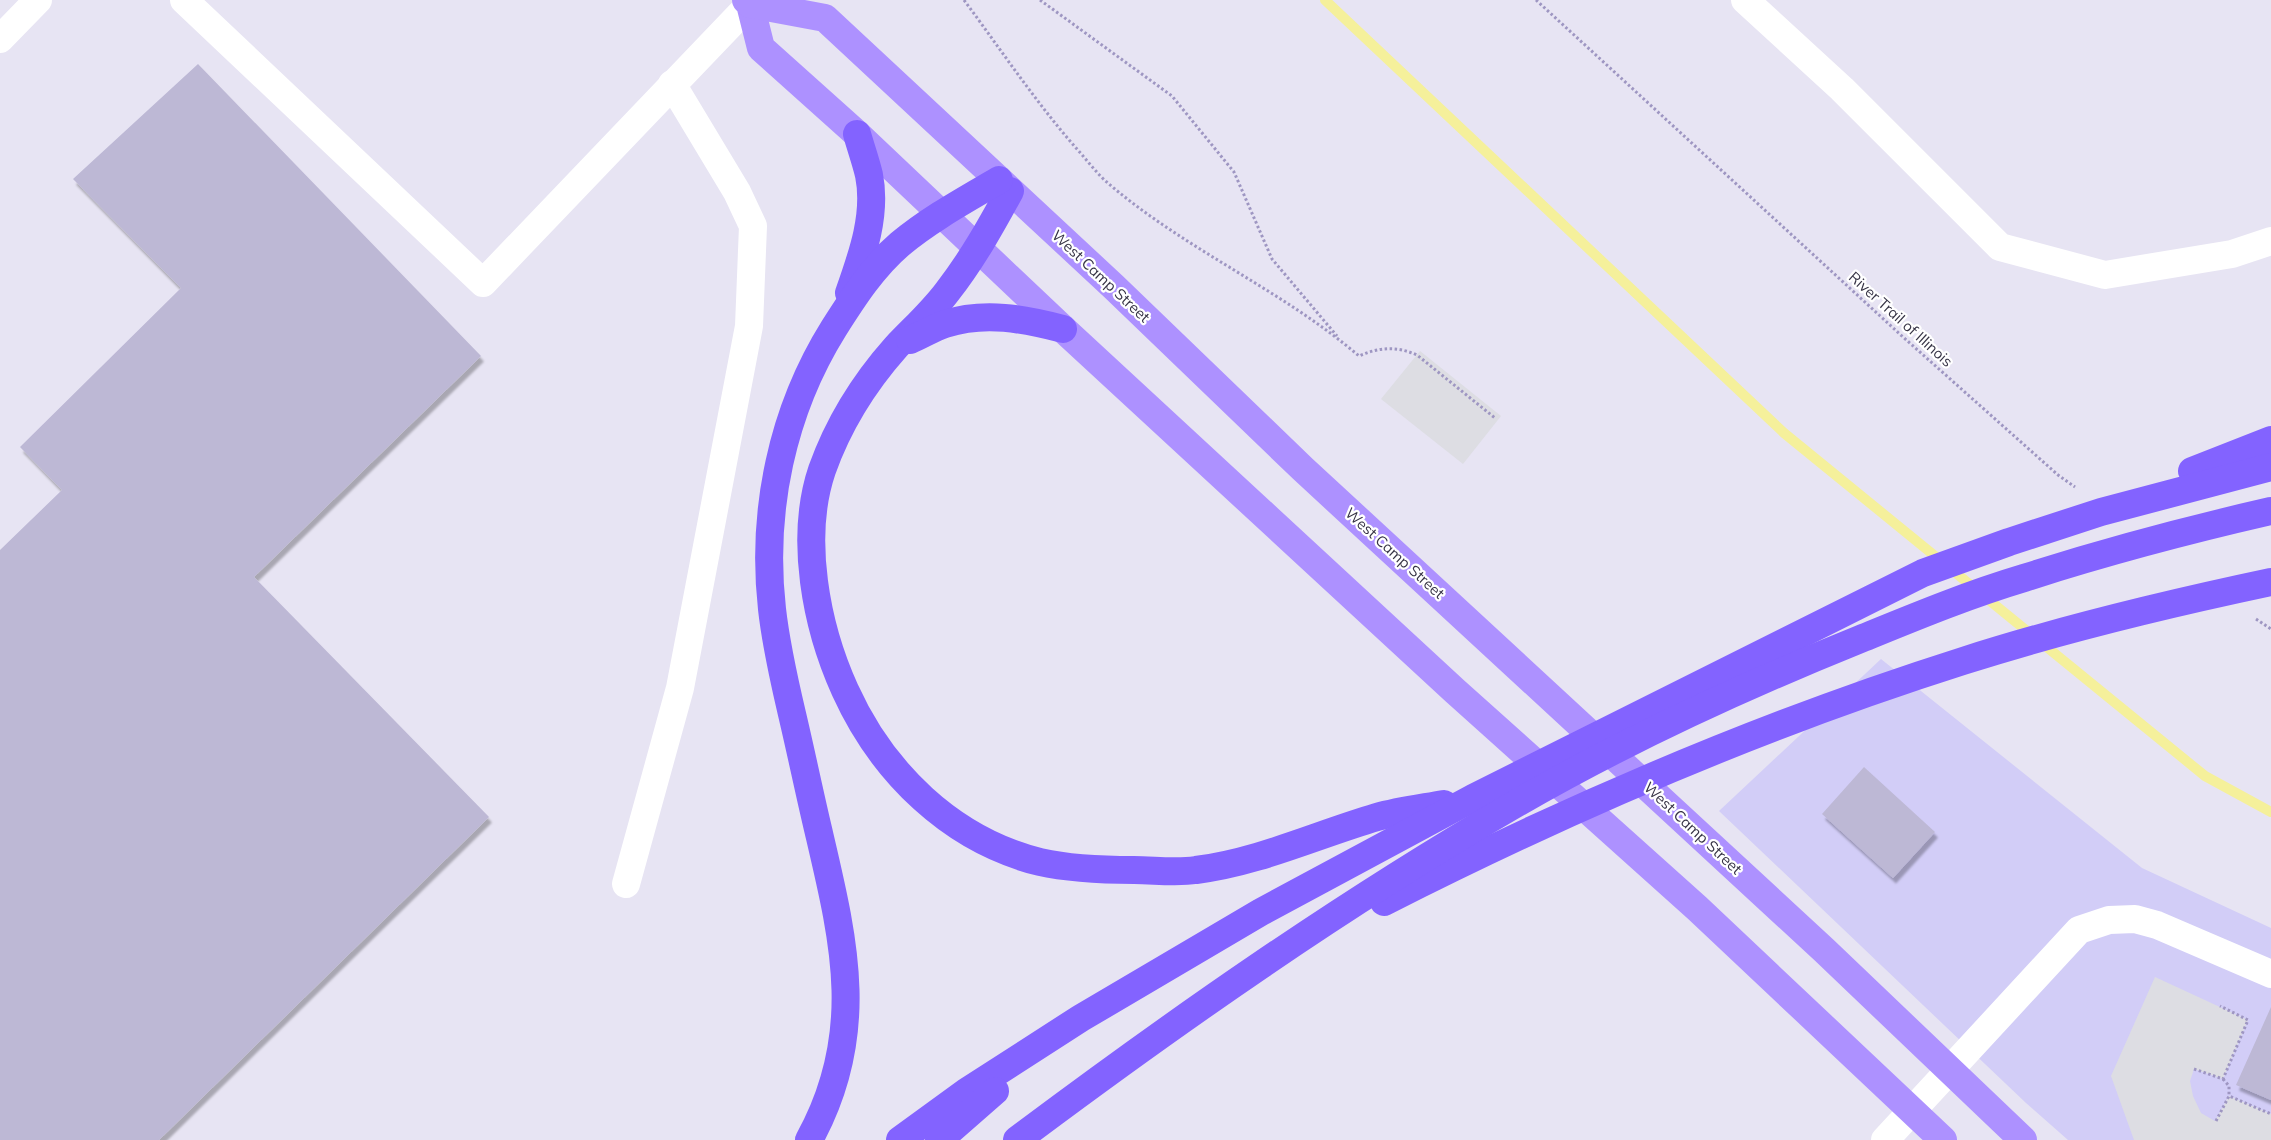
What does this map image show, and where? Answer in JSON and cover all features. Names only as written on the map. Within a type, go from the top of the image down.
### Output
[{"type":"highway","points":[[840,318],[860,260],[870,220],[869,176],[857,134]]},
{"type":"highway","points":[[809,1140],[832,1090],[841,1053],[847,997],[846,965],[835,900],[782,668],[772,609],[769,563],[771,517],[781,453],[788,427],[812,366],[840,318],[869,278],[900,245],[942,215],[1005,186]]},
{"type":"highway","points":[[1005,186],[978,249],[946,294],[897,346],[864,388],[832,444],[818,484],[814,508],[811,555],[816,596],[830,651],[856,714],[901,778],[936,810],[966,832],[998,848],[1043,863],[1104,870],[1195,871],[1273,854],[1378,817],[1481,794]]},
{"type":"highway","points":[[897,346],[946,324],[983,317],[1020,318],[1063,329]]},
{"type":"highway","points":[[900,1140],[966,1092],[1081,1018],[1261,912],[1481,794],[1923,573],[2009,542],[2255,464],[2271,440]]},
{"type":"highway","points":[[1017,1140],[1101,1077],[1199,1008],[1411,866],[1514,805],[1649,733],[1741,690],[1930,611],[2022,578],[2195,529],[2271,511]]},
{"type":"highway","points":[[1267,961],[1454,866],[1542,826],[1767,730],[1964,660],[2097,623],[2271,582]]},
{"type":"highway","points":[[1046,1140],[1108,1081],[1199,1008]]},
{"type":"highway","points":[[939,1140],[1081,1018]]},
{"type":"main road","points":[[748,2],[761,48],[857,134],[1063,329],[1462,698],[1697,908],[1943,1140]]},
{"type":"main road","name":"West Camp Street","points":[[748,2],[825,18],[1303,469],[1735,867],[2023,1140]]},
{"type":"street","points":[[0,39],[38,0]]},
{"type":"street","points":[[184,0],[483,283],[748,2]]},
{"type":"street","points":[[1745,0],[1842,89],[2000,247],[2105,275],[2232,254],[2271,241]]},
{"type":"street","points":[[626,884],[680,688],[749,326],[753,226],[737,192],[672,84]]},
{"type":"street","points":[[1885,1140],[1950,1072],[1968,1049],[2079,930],[2109,920],[2135,919],[2157,925],[2271,974]]},
{"type":"path","points":[[964,0],[1049,117],[1108,183],[1171,232],[1341,340]]},
{"type":"path","points":[[1040,0],[1172,96],[1234,172],[1272,259],[1341,340],[1359,356],[1374,349],[1390,348],[1405,350],[1417,355],[1495,418]]},
{"type":"path","name":"River Trail of Illinois","points":[[1536,0],[1903,337],[2058,474],[2082,492]]},
{"type":"path","points":[[2255,618],[2271,629]]},
{"type":"path","points":[[2220,1006],[2248,1020],[2223,1078]]},
{"type":"path","points":[[2194,1069],[2223,1078],[2229,1086],[2229,1096],[2216,1121]]},
{"type":"path","points":[[2229,1096],[2271,1114]]},
{"type":"shaded area","points":[[1420,351],[1501,416],[1463,464],[1381,399]]},
{"type":"shaded area","points":[[1881,659],[2142,868],[2271,928],[2271,1140],[2068,1140],[2026,1103],[1719,811]]},
{"type":"shaded area","points":[[2155,977],[2248,1020],[2223,1079],[2194,1069],[2190,1081],[2193,1096],[2201,1113],[2215,1121],[2229,1096],[2271,1114],[2271,1140],[2134,1140],[2111,1076]]},
{"type":"building","points":[[198,64],[481,356],[254,577],[489,817],[159,1140],[0,1140],[0,550],[62,490],[20,447],[181,288],[73,179]]},
{"type":"building","points":[[1864,767],[1935,832],[1893,878],[1822,814]]},
{"type":"building","points":[[2271,1007],[2271,1100],[2236,1085]]},
{"type":"waterway","points":[[1325,0],[1784,433],[2205,776],[2271,812]]}]
